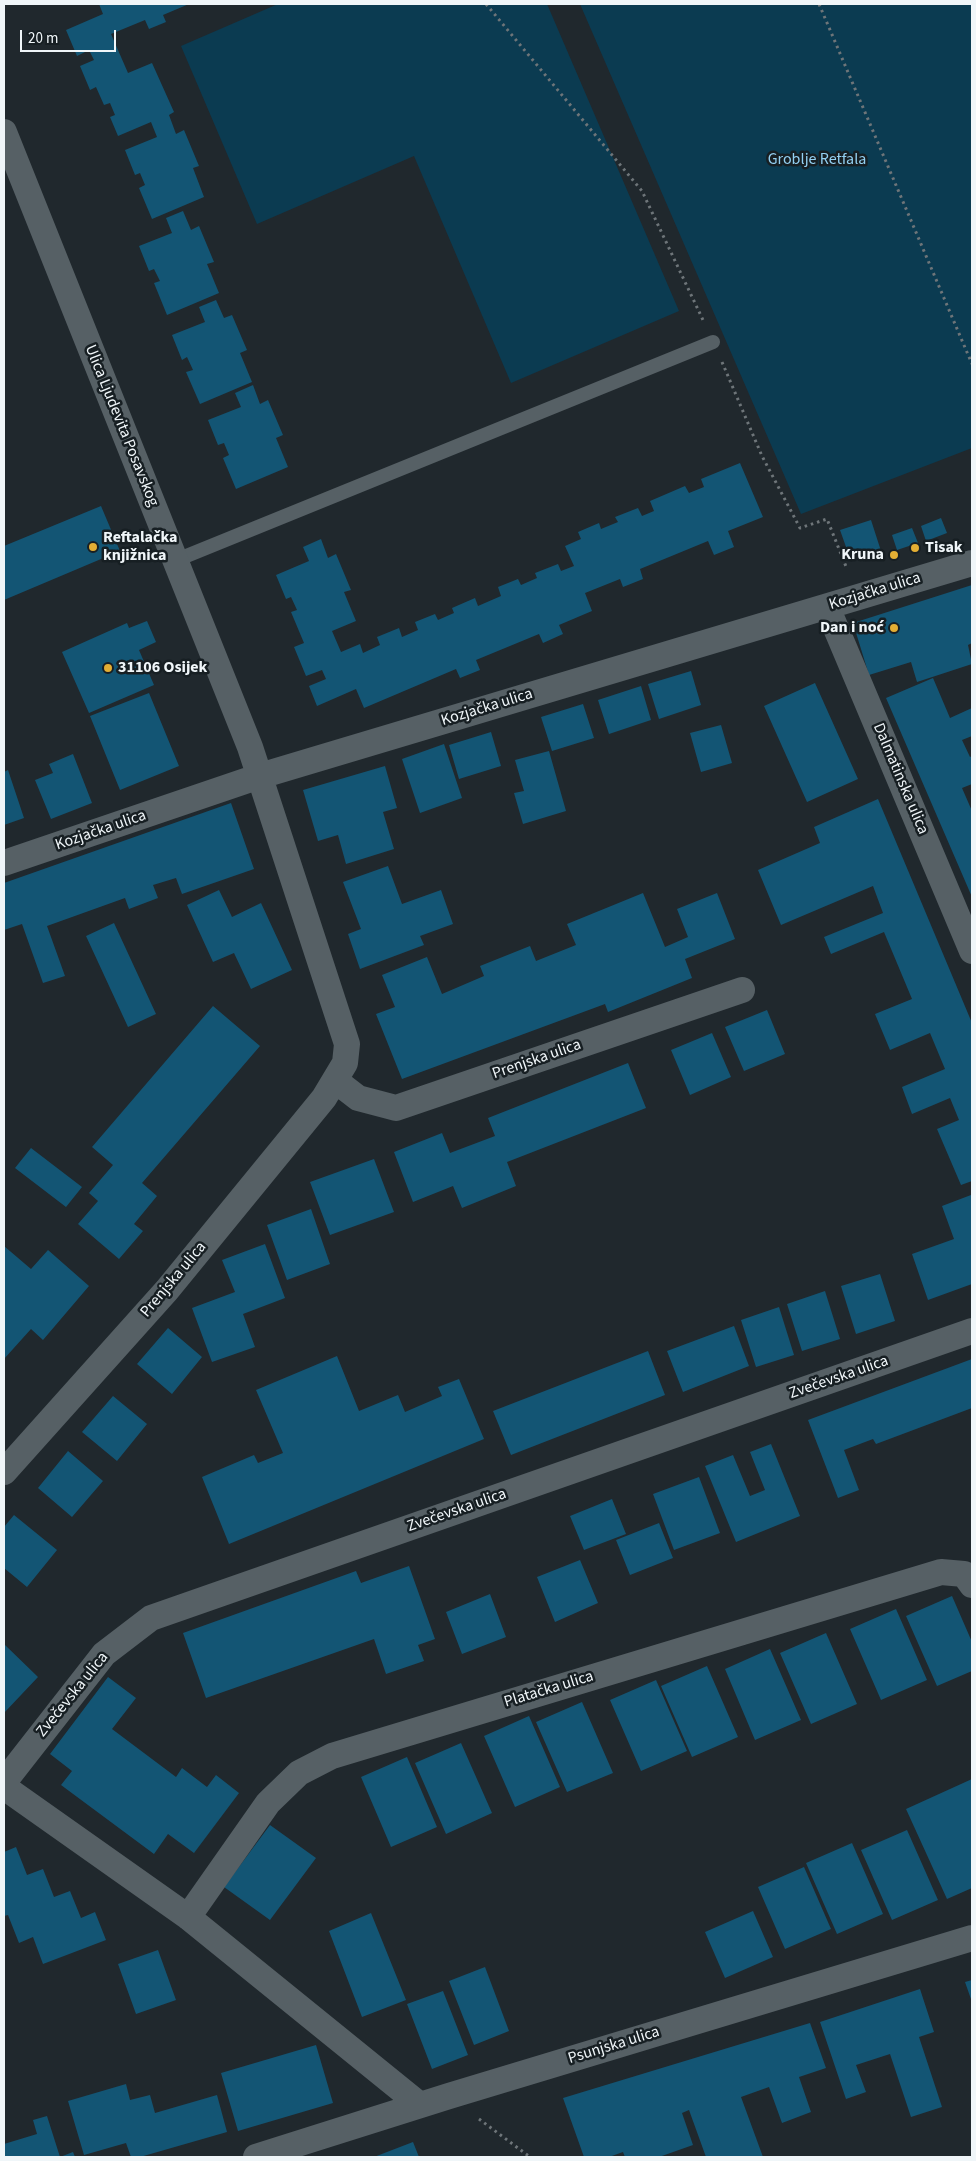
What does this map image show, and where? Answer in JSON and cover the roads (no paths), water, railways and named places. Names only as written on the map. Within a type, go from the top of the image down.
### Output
[{"type":"street","name":"Ulica Ljudevita Posavskog","points":[[4,132],[260,776]]},
{"type":"street","name":"Kozjačka ulica","points":[[4,862],[260,776],[972,563]]},
{"type":"street","name":"Dalmatinska ulica","points":[[827,607],[972,951]]},
{"type":"street","name":"Prenjska ulica","points":[[4,1472],[167,1290],[318,1106],[336,1081],[345,1063],[347,1044],[260,776]]},
{"type":"street","name":"Prenjska ulica","points":[[336,1081],[358,1098],[396,1108],[742,990]]},
{"type":"street","name":"Zvečevska ulica","points":[[4,1782],[104,1654],[151,1618],[972,1331]]},
{"type":"street","name":"Platačka ulica","points":[[188,1917],[268,1803],[299,1773],[332,1756],[941,1572],[964,1574],[972,1585]]},
{"type":"street","points":[[4,1787],[188,1917],[420,2105]]},
{"type":"street","name":"Psunjska ulica","points":[[256,2157],[449,2096],[972,1938]]},
{"type":"lane","points":[[174,561],[713,342]]},
{"type":"place","name":"Reftalačka knjižnica","points":[[93,547]]},
{"type":"place","name":"Tisak","points":[[915,548]]},
{"type":"place","name":"Kruna","points":[[894,555]]},
{"type":"place","name":"Dan i noć","points":[[894,628]]},
{"type":"place","name":"31106 Osijek","points":[[108,668]]},
{"type":"park label","name":"Groblje Retfala","points":[[817,160]]}]
